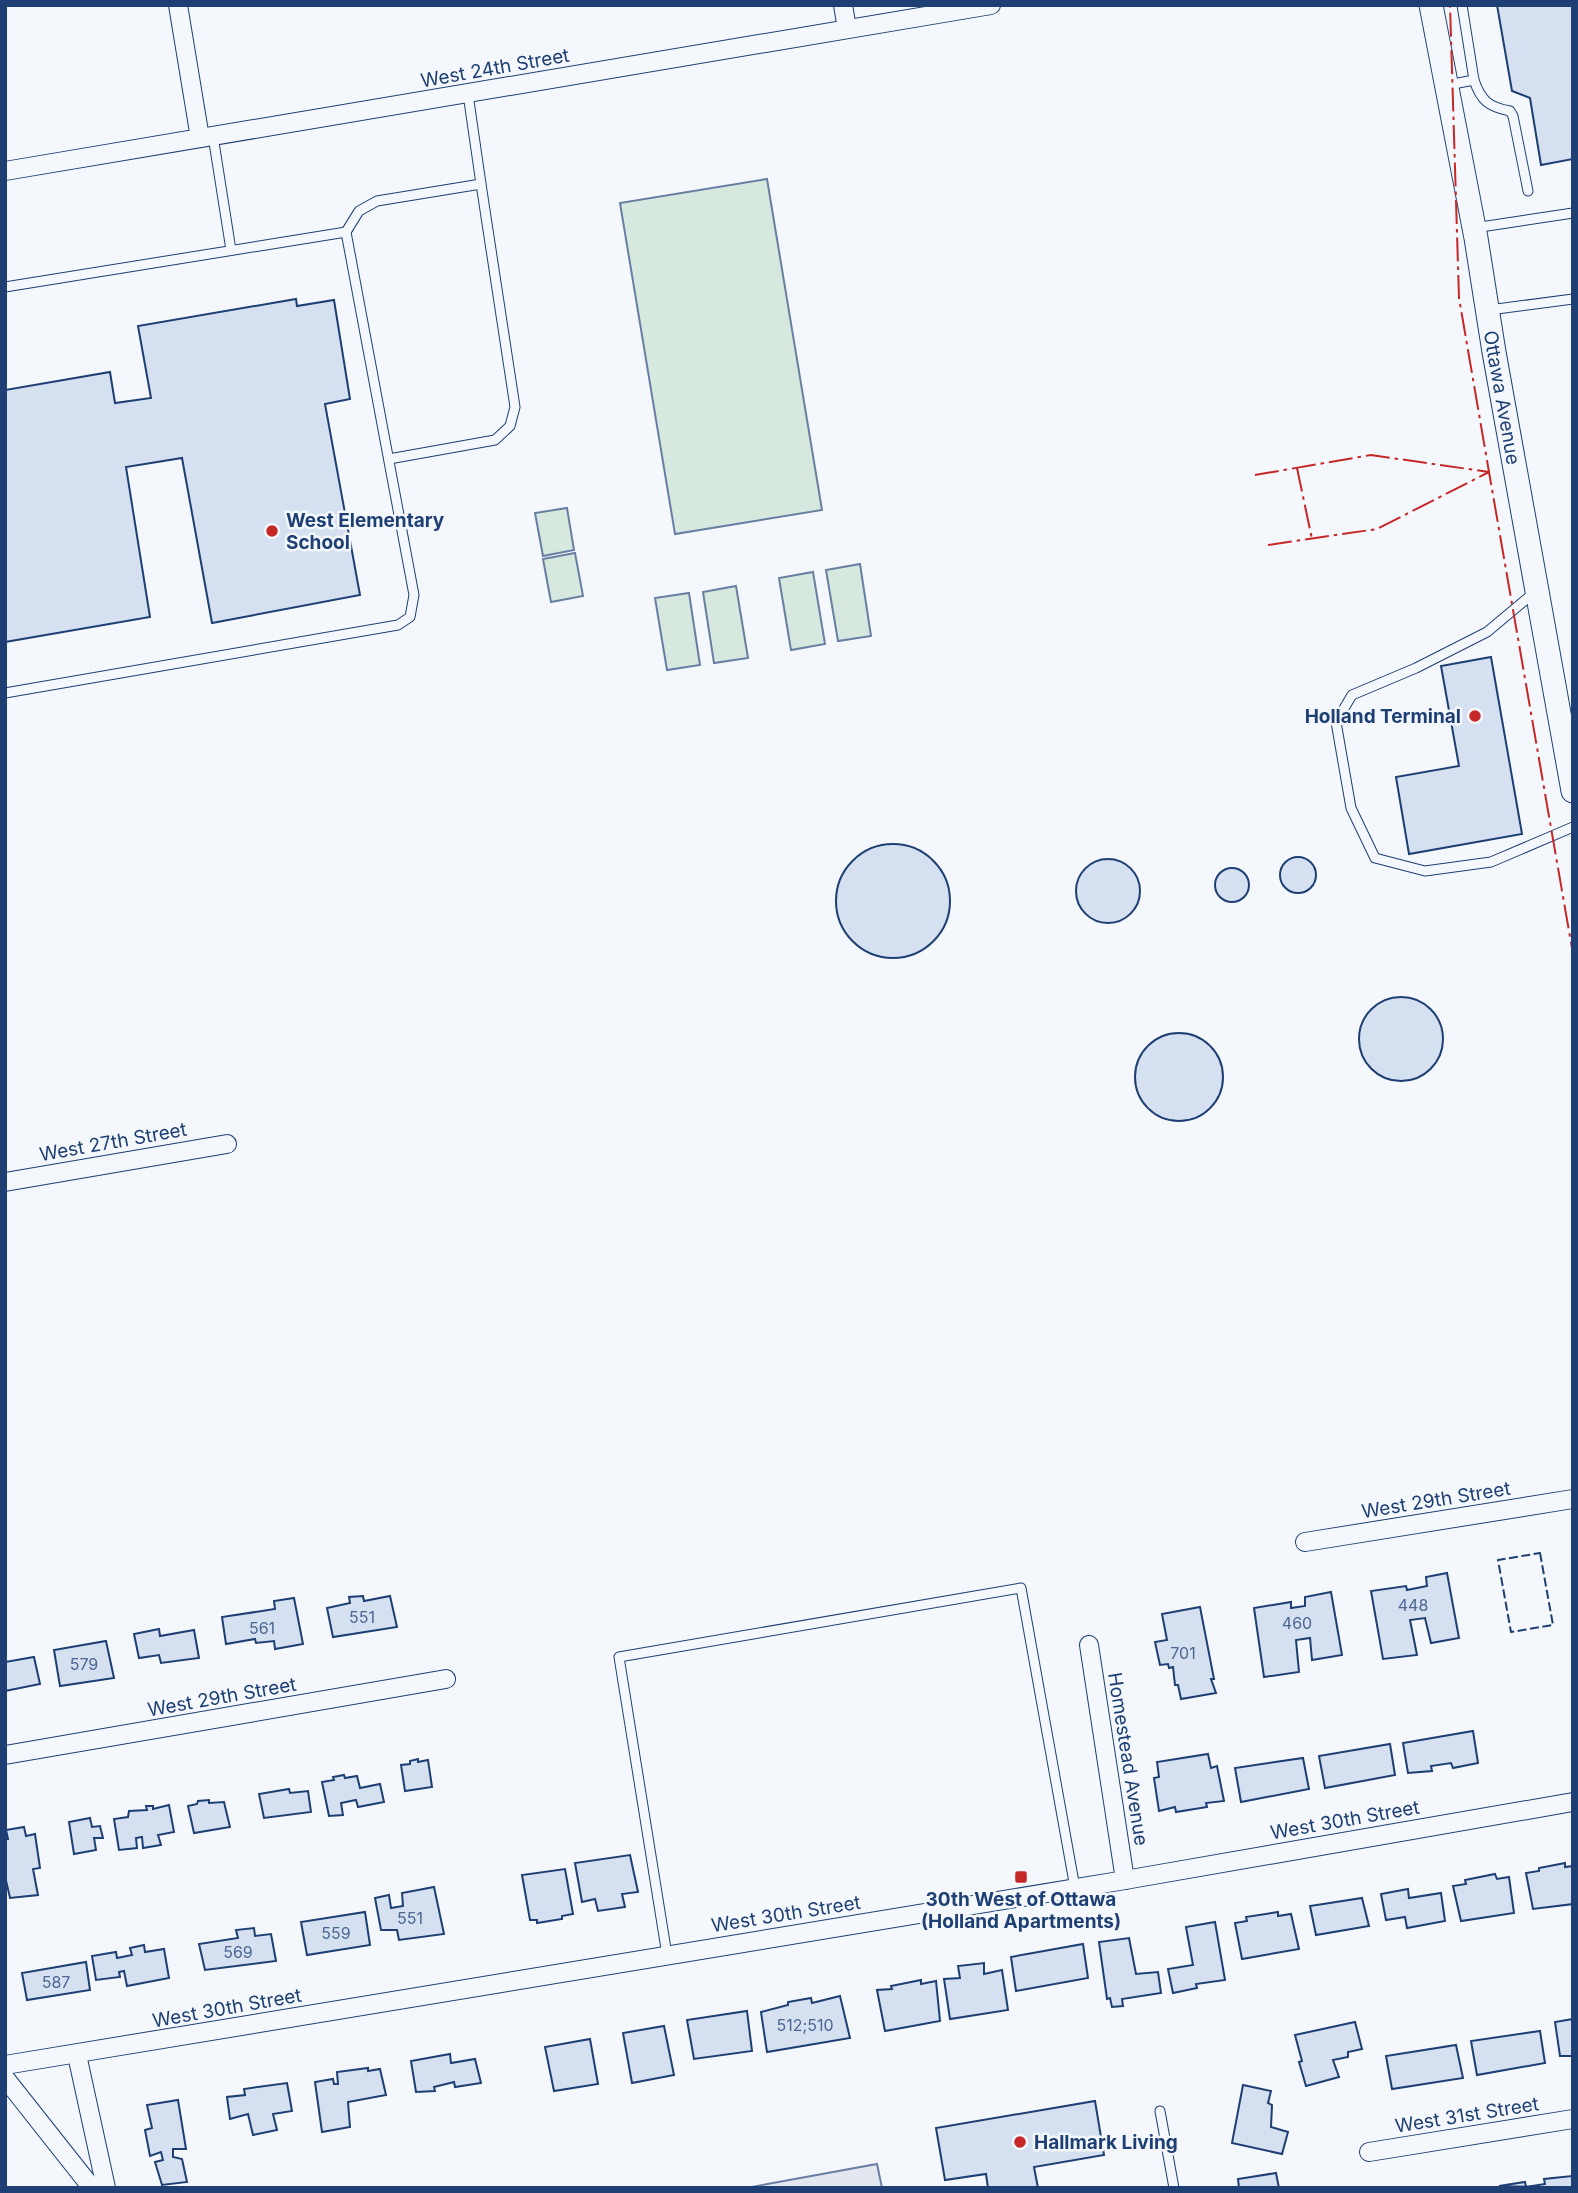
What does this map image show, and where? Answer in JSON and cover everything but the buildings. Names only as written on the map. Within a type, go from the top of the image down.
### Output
[{"type":"street","points":[[178,5],[207,137]]},
{"type":"street","points":[[843,5],[847,29]]},
{"type":"street","name":"West 24th Street","points":[[5,171],[991,5]]},
{"type":"street","name":"Ottawa Avenue","points":[[1431,5],[1474,228],[1573,791]]},
{"type":"street","name":"West 27th Street","points":[[5,1182],[227,1144]]},
{"type":"street","name":"West 29th Street","points":[[1306,1542],[1573,1499]]},
{"type":"street","name":"Homestead Avenue","points":[[1089,1645],[1125,1880]]},
{"type":"street","name":"West 29th Street","points":[[5,1755],[446,1679]]},
{"type":"street","name":"West 30th Street","points":[[5,2065],[1125,1880],[1573,1801]]},
{"type":"street","points":[[77,2054],[106,2188]]},
{"type":"street","points":[[5,2078],[92,2188]]},
{"type":"street","name":"West 31st Street","points":[[1369,2152],[1573,2119]]},
{"type":"lane","points":[[1462,5],[1474,80],[1480,96],[1488,106],[1510,111],[1513,116],[1528,191]]},
{"type":"lane","points":[[1447,86],[1474,80]]},
{"type":"lane","points":[[389,459],[495,440],[510,426],[515,407],[468,94]]},
{"type":"lane","points":[[207,137],[231,250]]},
{"type":"lane","points":[[5,693],[398,625],[410,617],[414,595],[346,232],[359,211],[377,201],[481,184]]},
{"type":"lane","points":[[1474,228],[1573,213]]},
{"type":"lane","points":[[5,286],[346,232]]},
{"type":"lane","points":[[1487,311],[1573,299]]},
{"type":"lane","points":[[1538,590],[1487,632],[1416,668],[1352,695],[1336,722],[1351,808],[1375,858],[1425,871],[1491,862],[1573,827]]},
{"type":"lane","points":[[667,1955],[618,1657],[1021,1588],[1075,1888]]},
{"type":"lane","points":[[1160,2111],[1174,2188]]},
{"type":"shaded area","points":[[767,179],[822,510],[675,534],[620,203]]},
{"type":"shaded area","points":[[567,508],[574,550],[543,556],[535,513]]},
{"type":"shaded area","points":[[575,553],[583,596],[551,602],[543,559]]},
{"type":"shaded area","points":[[860,564],[871,636],[838,641],[826,570]]},
{"type":"shaded area","points":[[813,572],[825,644],[791,650],[779,578]]},
{"type":"shaded area","points":[[736,586],[748,658],[714,663],[703,592]]},
{"type":"shaded area","points":[[689,593],[700,665],[667,670],[655,598]]},
{"type":"shaded area","points":[[877,2164],[882,2188],[746,2188]]},
{"type":"fence","points":[[1540,1553],[1553,1625],[1511,1632],[1498,1560],[1540,1553]]},
{"type":"power","points":[[1255,475],[1371,455],[1489,472],[1459,298],[1450,5]]},
{"type":"power","points":[[1297,468],[1312,539]]},
{"type":"power","points":[[1268,545],[1377,529],[1489,472],[1573,954]]},
{"type":"place","name":"West Elementary School","points":[[272,531]]},
{"type":"place","name":"Holland Terminal","points":[[1475,716]]},
{"type":"place","name":"30th West of Ottawa (Holland Apartments)","points":[[1021,1877]]},
{"type":"place","name":"Hallmark Living","points":[[1020,2142]]}]
